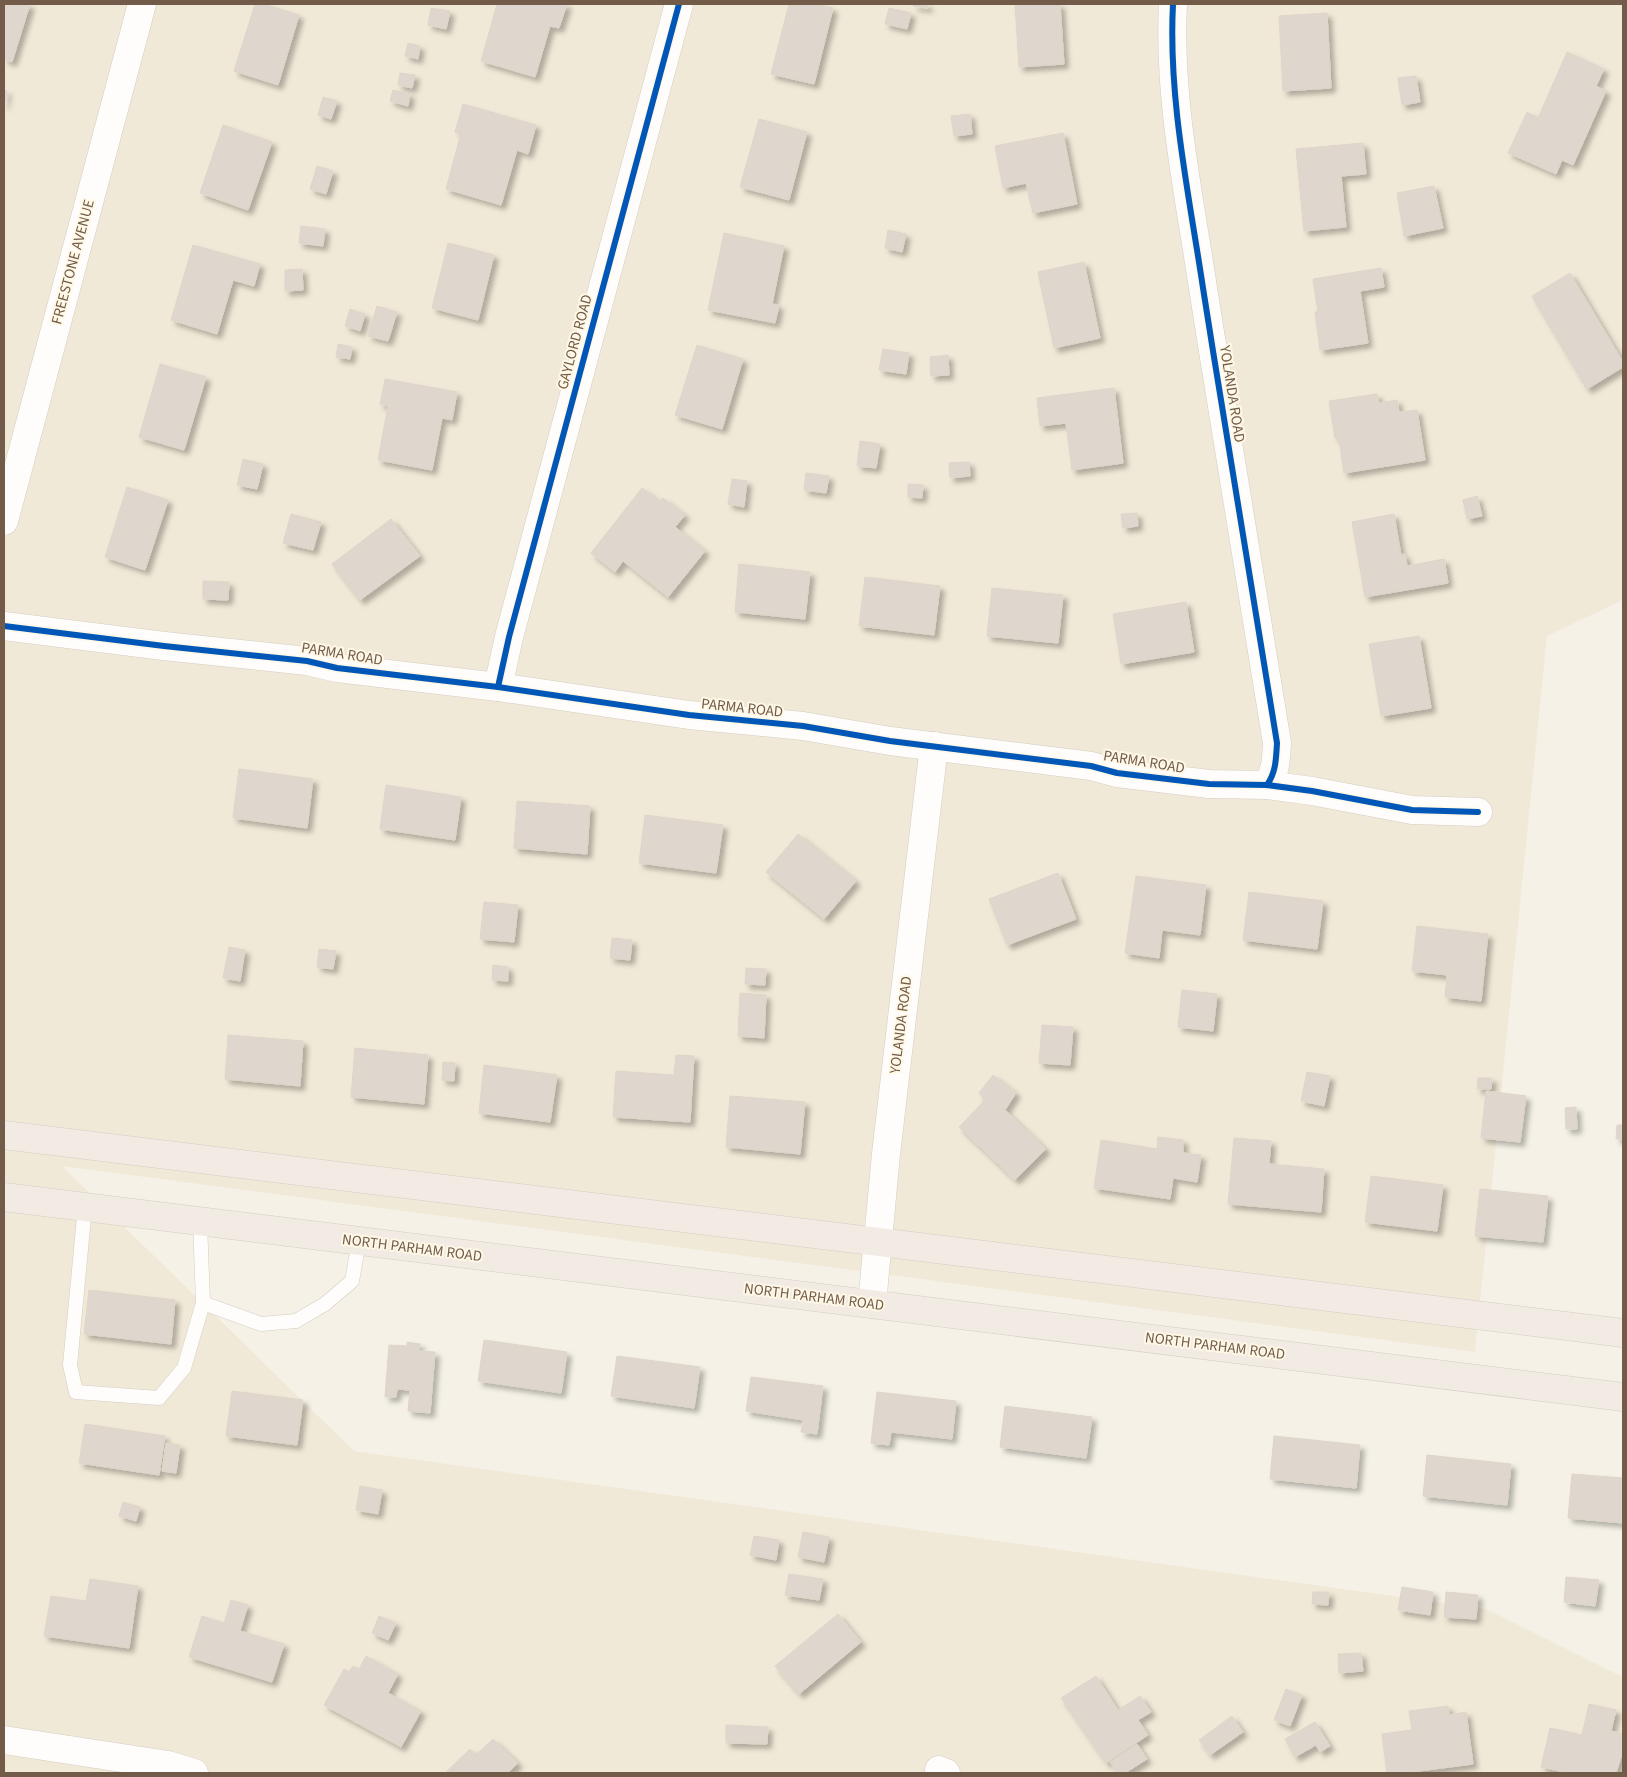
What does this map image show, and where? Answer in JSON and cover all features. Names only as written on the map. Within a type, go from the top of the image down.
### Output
[{"type":"highway","points":[[4,1135],[1623,1333]]},
{"type":"highway","name":"NORTH PARHAM ROAD","points":[[4,1198],[1623,1397]]},
{"type":"street","name":"FREESTONE AVENUE","points":[[4,521],[142,4]]},
{"type":"street","name":"GAYLORD ROAD","points":[[498,687],[509,637],[679,4]]},
{"type":"street","name":"YOLANDA ROAD","points":[[1173,4],[1175,104],[1277,743],[1275,767],[1267,785]]},
{"type":"street","name":"PARMA ROAD","points":[[4,626],[164,646],[307,661],[338,668],[498,687],[689,715],[803,726],[890,741],[1091,766],[1117,773],[1209,784],[1267,785],[1312,791],[1412,810],[1478,812]]},
{"type":"street","name":"YOLANDA ROAD","points":[[872,1304],[886,1154],[934,746]]},
{"type":"street","points":[[4,1740],[168,1765],[194,1773]]},
{"type":"lane","points":[[85,1208],[70,1365],[76,1392],[159,1398],[184,1368],[203,1303],[200,1222]]},
{"type":"lane","points":[[203,1303],[261,1324],[296,1321],[325,1304],[352,1281],[359,1242]]},
{"type":"shaded area","points":[[4,4],[1623,4],[1623,600],[1547,636],[1475,1352],[62,1166],[354,1451],[1486,1609],[1623,1677],[1623,1773],[4,1773]]},
{"type":"building","points":[[4,4],[30,4],[12,62],[4,59]]},
{"type":"building","points":[[255,4],[264,4],[299,15],[278,85],[234,71]]},
{"type":"building","points":[[497,4],[567,4],[559,28],[550,26],[535,77],[481,61]]},
{"type":"building","points":[[789,4],[816,4],[833,8],[814,84],[771,74]]},
{"type":"building","points":[[914,4],[928,4],[928,8],[913,6]]},
{"type":"building","points":[[1015,4],[1060,4],[1064,64],[1019,67]]},
{"type":"building","points":[[431,8],[450,11],[446,29],[428,25]]},
{"type":"building","points":[[889,8],[911,13],[907,29],[885,24]]},
{"type":"building","points":[[1327,13],[1331,88],[1283,91],[1279,16]]},
{"type":"building","points":[[408,43],[420,46],[418,59],[405,56]]},
{"type":"building","points":[[1567,52],[1604,69],[1596,86],[1606,91],[1573,165],[1562,160],[1556,174],[1508,153],[1527,112],[1538,118]]},
{"type":"building","points":[[400,73],[415,75],[412,88],[398,85]]},
{"type":"building","points":[[1416,76],[1420,102],[1402,105],[1398,78]]},
{"type":"building","points":[[4,90],[7,91],[4,106]]},
{"type":"building","points":[[393,90],[410,94],[408,106],[390,101]]},
{"type":"building","points":[[323,97],[337,101],[331,119],[318,115]]},
{"type":"building","points":[[463,104],[536,125],[528,154],[517,150],[501,205],[446,189],[461,133],[455,132]]},
{"type":"building","points":[[970,114],[972,134],[954,136],[951,116]]},
{"type":"building","points":[[759,119],[807,132],[789,200],[740,187]]},
{"type":"building","points":[[223,125],[272,142],[248,210],[200,193]]},
{"type":"building","points":[[1063,133],[1077,204],[1033,213],[1026,183],[1003,188],[995,146]]},
{"type":"building","points":[[1363,143],[1366,174],[1341,176],[1346,227],[1304,231],[1296,149]]},
{"type":"building","points":[[317,166],[333,171],[326,194],[310,189]]},
{"type":"building","points":[[1434,186],[1443,228],[1404,236],[1397,193]]},
{"type":"building","points":[[301,226],[325,229],[323,246],[299,243]]},
{"type":"building","points":[[888,230],[906,234],[902,252],[885,248]]},
{"type":"building","points":[[724,233],[784,246],[772,304],[779,305],[775,323],[708,310]]},
{"type":"building","points":[[448,243],[494,255],[478,320],[432,308]]},
{"type":"building","points":[[193,245],[260,264],[254,286],[233,280],[217,334],[171,320]]},
{"type":"building","points":[[1084,262],[1100,338],[1054,348],[1038,272]]},
{"type":"building","points":[[1381,268],[1384,287],[1360,291],[1368,343],[1320,350],[1315,312],[1318,312],[1313,279]]},
{"type":"building","points":[[302,269],[303,290],[285,291],[285,270]]},
{"type":"building","points":[[1570,273],[1623,362],[1623,367],[1587,389],[1532,296]]},
{"type":"building","points":[[377,306],[397,312],[388,341],[368,336]]},
{"type":"building","points":[[350,309],[365,314],[360,331],[345,326]]},
{"type":"building","points":[[338,344],[352,347],[350,359],[336,357]]},
{"type":"building","points":[[697,345],[743,359],[722,429],[675,415]]},
{"type":"building","points":[[883,349],[909,353],[906,374],[879,370]]},
{"type":"building","points":[[948,355],[949,375],[931,376],[930,357]]},
{"type":"building","points":[[160,364],[206,377],[184,450],[139,437]]},
{"type":"building","points":[[385,379],[457,392],[452,420],[442,418],[432,470],[378,460],[388,406],[380,404]]},
{"type":"building","points":[[1114,388],[1123,463],[1072,470],[1066,423],[1040,426],[1037,398]]},
{"type":"building","points":[[1377,394],[1379,403],[1397,400],[1399,412],[1417,410],[1425,460],[1344,473],[1339,438],[1335,438],[1329,401]]},
{"type":"building","points":[[860,441],[880,444],[876,468],[857,466]]},
{"type":"building","points":[[243,459],[263,464],[257,489],[237,485]]},
{"type":"building","points":[[969,462],[970,476],[950,478],[949,463]]},
{"type":"building","points":[[806,473],[829,476],[826,493],[804,490]]},
{"type":"building","points":[[732,479],[747,481],[744,507],[728,504]]},
{"type":"building","points":[[908,484],[923,485],[922,498],[908,497]]},
{"type":"building","points":[[127,487],[168,500],[145,570],[105,557]]},
{"type":"building","points":[[642,488],[660,502],[663,498],[685,515],[675,527],[705,551],[668,597],[623,561],[615,572],[591,553]]},
{"type":"building","points":[[1477,496],[1482,516],[1467,519],[1463,500]]},
{"type":"building","points":[[1137,513],[1138,526],[1123,528],[1121,514]]},
{"type":"building","points":[[291,514],[321,522],[313,550],[283,543]]},
{"type":"building","points":[[1394,514],[1401,555],[1405,554],[1407,566],[1444,559],[1448,583],[1365,597],[1352,522]]},
{"type":"building","points":[[391,519],[420,556],[360,600],[332,564]]},
{"type":"building","points":[[739,564],[810,572],[805,619],[735,612]]},
{"type":"building","points":[[865,577],[940,586],[934,635],[859,626]]},
{"type":"building","points":[[203,581],[229,582],[228,600],[203,599]]},
{"type":"building","points":[[992,588],[1063,595],[1058,643],[987,636]]},
{"type":"building","points":[[1186,602],[1194,652],[1121,664],[1113,614]]},
{"type":"building","points":[[1419,636],[1431,708],[1381,716],[1369,644]]},
{"type":"building","points":[[239,769],[313,779],[307,828],[233,818]]},
{"type":"building","points":[[386,785],[461,797],[455,840],[380,829]]},
{"type":"building","points":[[517,801],[590,806],[587,854],[514,848]]},
{"type":"building","points":[[645,815],[723,825],[716,873],[639,863]]},
{"type":"building","points":[[798,834],[856,881],[824,919],[766,872]]},
{"type":"building","points":[[1058,873],[1076,919],[1007,945],[989,899]]},
{"type":"building","points":[[1136,876],[1206,885],[1200,935],[1162,930],[1159,958],[1125,953]]},
{"type":"building","points":[[1249,892],[1323,901],[1317,949],[1243,940]]},
{"type":"building","points":[[484,902],[518,905],[514,942],[480,939]]},
{"type":"building","points":[[1417,926],[1488,934],[1481,1001],[1445,997],[1447,975],[1412,971]]},
{"type":"building","points":[[612,938],[632,940],[630,960],[610,958]]},
{"type":"building","points":[[229,947],[245,950],[240,981],[223,978]]},
{"type":"building","points":[[319,949],[336,951],[333,969],[317,967]]},
{"type":"building","points":[[493,965],[508,967],[508,981],[492,980]]},
{"type":"building","points":[[746,968],[766,969],[765,985],[745,984]]},
{"type":"building","points":[[1182,990],[1217,994],[1213,1031],[1178,1027]]},
{"type":"building","points":[[740,993],[766,995],[764,1038],[738,1036]]},
{"type":"building","points":[[1042,1025],[1073,1027],[1070,1065],[1039,1063]]},
{"type":"building","points":[[228,1035],[303,1041],[300,1086],[225,1079]]},
{"type":"building","points":[[355,1048],[428,1055],[424,1104],[351,1097]]},
{"type":"building","points":[[676,1055],[694,1056],[690,1122],[613,1117],[616,1071],[674,1075]]},
{"type":"building","points":[[443,1062],[455,1063],[454,1081],[442,1080]]},
{"type":"building","points":[[484,1065],[557,1075],[550,1122],[479,1113]]},
{"type":"building","points":[[1307,1072],[1330,1076],[1324,1106],[1301,1101]]},
{"type":"building","points":[[993,1075],[1016,1093],[1005,1110],[1046,1149],[1015,1180],[959,1127],[985,1100],[979,1093]]},
{"type":"building","points":[[1478,1078],[1492,1078],[1491,1089],[1477,1089]]},
{"type":"building","points":[[1486,1091],[1526,1096],[1520,1142],[1481,1138]]},
{"type":"building","points":[[730,1096],[805,1102],[800,1154],[726,1147]]},
{"type":"building","points":[[1576,1107],[1577,1129],[1566,1129],[1565,1108]]},
{"type":"building","points":[[1617,1125],[1623,1125],[1623,1139],[1616,1139]]},
{"type":"building","points":[[1158,1137],[1183,1140],[1183,1153],[1201,1155],[1197,1182],[1173,1178],[1170,1199],[1094,1188],[1101,1140],[1157,1149]]},
{"type":"building","points":[[1234,1138],[1271,1141],[1269,1164],[1324,1169],[1321,1212],[1228,1204]]},
{"type":"building","points":[[1371,1176],[1443,1185],[1437,1231],[1365,1222]]},
{"type":"building","points":[[1480,1189],[1548,1196],[1543,1242],[1475,1236]]},
{"type":"building","points":[[89,1290],[175,1300],[171,1344],[84,1334]]},
{"type":"building","points":[[484,1340],[567,1352],[561,1393],[478,1381]]},
{"type":"building","points":[[407,1342],[420,1344],[419,1351],[435,1352],[430,1413],[408,1411],[410,1390],[397,1389],[396,1397],[385,1397],[389,1345],[407,1346]]},
{"type":"building","points":[[617,1356],[700,1367],[694,1408],[611,1396]]},
{"type":"building","points":[[751,1377],[823,1386],[817,1434],[801,1432],[803,1420],[746,1411]]},
{"type":"building","points":[[232,1391],[303,1400],[297,1445],[226,1436]]},
{"type":"building","points":[[877,1392],[956,1401],[952,1439],[891,1432],[889,1445],[871,1443]]},
{"type":"building","points":[[1005,1406],[1092,1417],[1086,1458],[1000,1447]]},
{"type":"building","points":[[85,1424],[165,1436],[159,1475],[79,1463]]},
{"type":"building","points":[[1274,1436],[1360,1445],[1356,1488],[1270,1479]]},
{"type":"building","points":[[166,1443],[180,1445],[176,1473],[162,1471]]},
{"type":"building","points":[[1427,1455],[1511,1464],[1507,1505],[1423,1496]]},
{"type":"building","points":[[1572,1474],[1623,1478],[1623,1523],[1568,1518]]},
{"type":"building","points":[[360,1486],[382,1490],[378,1514],[356,1510]]},
{"type":"building","points":[[123,1502],[140,1507],[136,1521],[119,1516]]},
{"type":"building","points":[[803,1532],[829,1537],[824,1562],[798,1557]]},
{"type":"building","points":[[754,1536],[779,1540],[776,1560],[750,1555]]},
{"type":"building","points":[[789,1574],[823,1579],[819,1600],[785,1595]]},
{"type":"building","points":[[1566,1577],[1599,1580],[1595,1606],[1564,1602]]},
{"type":"building","points":[[90,1579],[138,1586],[129,1648],[44,1636],[51,1596],[86,1601]]},
{"type":"building","points":[[1402,1587],[1433,1592],[1430,1615],[1398,1610]]},
{"type":"building","points":[[1313,1592],[1329,1592],[1328,1605],[1312,1604]]},
{"type":"building","points":[[1446,1592],[1478,1595],[1476,1619],[1444,1617]]},
{"type":"building","points":[[231,1600],[248,1605],[240,1631],[284,1644],[272,1682],[189,1657],[202,1616],[224,1623]]},
{"type":"building","points":[[838,1614],[861,1642],[799,1694],[775,1666]]},
{"type":"building","points":[[379,1616],[396,1623],[388,1640],[372,1633]]},
{"type":"building","points":[[1361,1653],[1363,1671],[1339,1673],[1338,1654]]},
{"type":"building","points":[[366,1656],[398,1674],[388,1693],[421,1711],[401,1747],[324,1705],[344,1669],[349,1672],[353,1666],[359,1669]]},
{"type":"building","points":[[1096,1676],[1118,1710],[1140,1696],[1151,1712],[1138,1720],[1148,1735],[1106,1763],[1061,1698]]},
{"type":"building","points":[[1286,1689],[1302,1695],[1290,1726],[1274,1720]]},
{"type":"building","points":[[1589,1704],[1616,1710],[1611,1731],[1623,1734],[1623,1751],[1616,1773],[1568,1773],[1541,1767],[1550,1728],[1582,1735]]},
{"type":"building","points":[[1448,1706],[1449,1715],[1466,1712],[1473,1764],[1404,1773],[1387,1773],[1382,1734],[1412,1730],[1409,1711]]},
{"type":"building","points":[[1232,1716],[1243,1732],[1210,1755],[1199,1740]]},
{"type":"building","points":[[1315,1722],[1330,1746],[1320,1752],[1316,1745],[1295,1757],[1285,1739]]},
{"type":"building","points":[[726,1725],[768,1727],[767,1744],[726,1743]]},
{"type":"building","points":[[493,1739],[518,1763],[508,1773],[445,1773],[470,1749],[476,1755]]},
{"type":"building","points":[[1137,1744],[1147,1759],[1125,1773],[1117,1773],[1110,1762]]},
{"type":"cycle path","points":[[498,687],[509,637],[679,4]]},
{"type":"cycle path","points":[[1173,4],[1172,40],[1174,75],[1186,182],[1277,743],[1274,770],[1267,785]]},
{"type":"cycle path","points":[[4,626],[164,646],[307,661],[337,668],[498,687],[689,715],[803,726],[890,741],[1091,766],[1117,773],[1209,784],[1267,785],[1312,791],[1412,810],[1478,812]]}]
